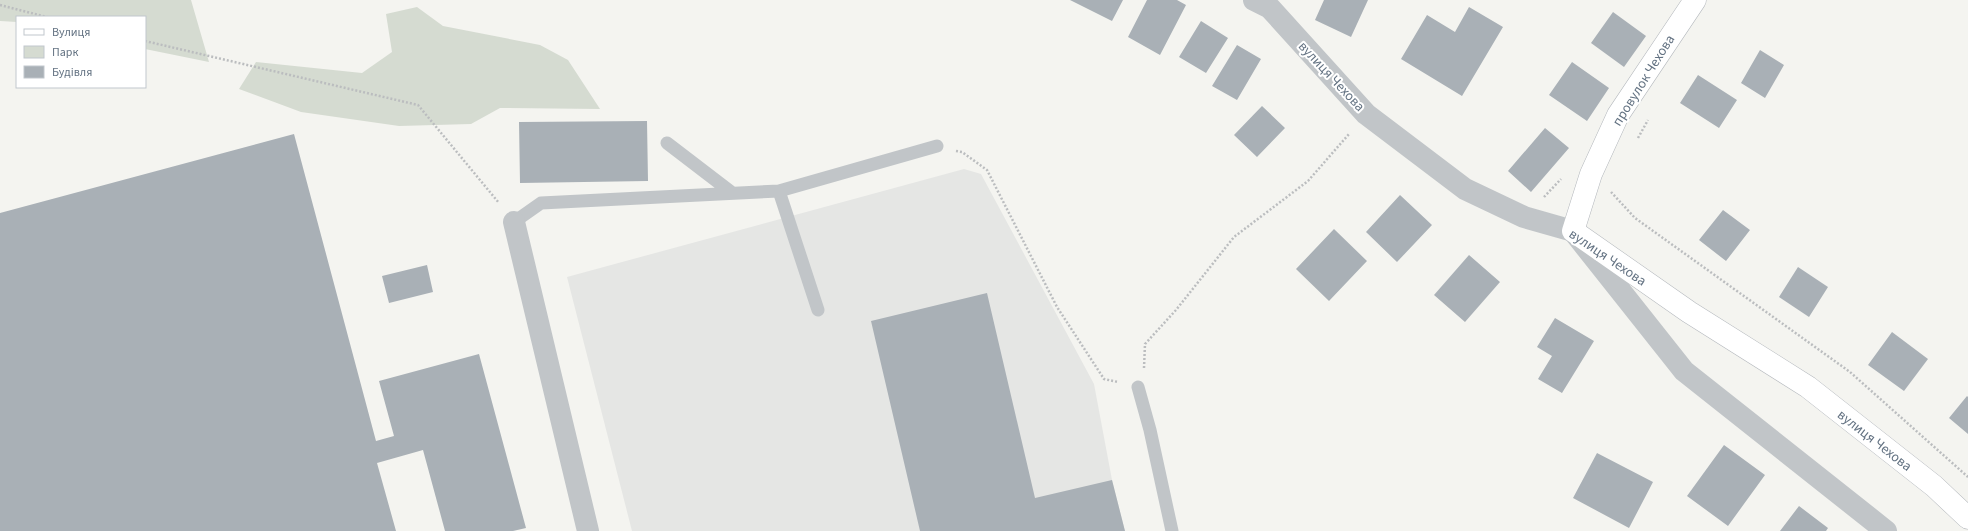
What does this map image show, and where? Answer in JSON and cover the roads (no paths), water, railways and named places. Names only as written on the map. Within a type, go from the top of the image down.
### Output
[{"type":"main road","name":"провулок Чехова","points":[[1573,231],[1591,174],[1618,115],[1695,0]]},
{"type":"main road","name":"вулиця Чехова","points":[[1573,231],[1689,312],[1808,387],[1934,486],[1968,518]]},
{"type":"street","name":"вулиця Чехова","points":[[1254,0],[1270,8],[1366,114],[1466,189],[1524,217],[1573,231]]},
{"type":"street","points":[[514,222],[588,531]]},
{"type":"street","points":[[1573,231],[1684,371],[1790,453],[1886,531]]},
{"type":"lane","points":[[667,143],[731,192]]},
{"type":"lane","points":[[514,222],[541,203],[731,192],[779,191],[937,146]]},
{"type":"lane","points":[[779,191],[818,310]]},
{"type":"lane","points":[[1138,387],[1150,430],[1172,531]]}]
